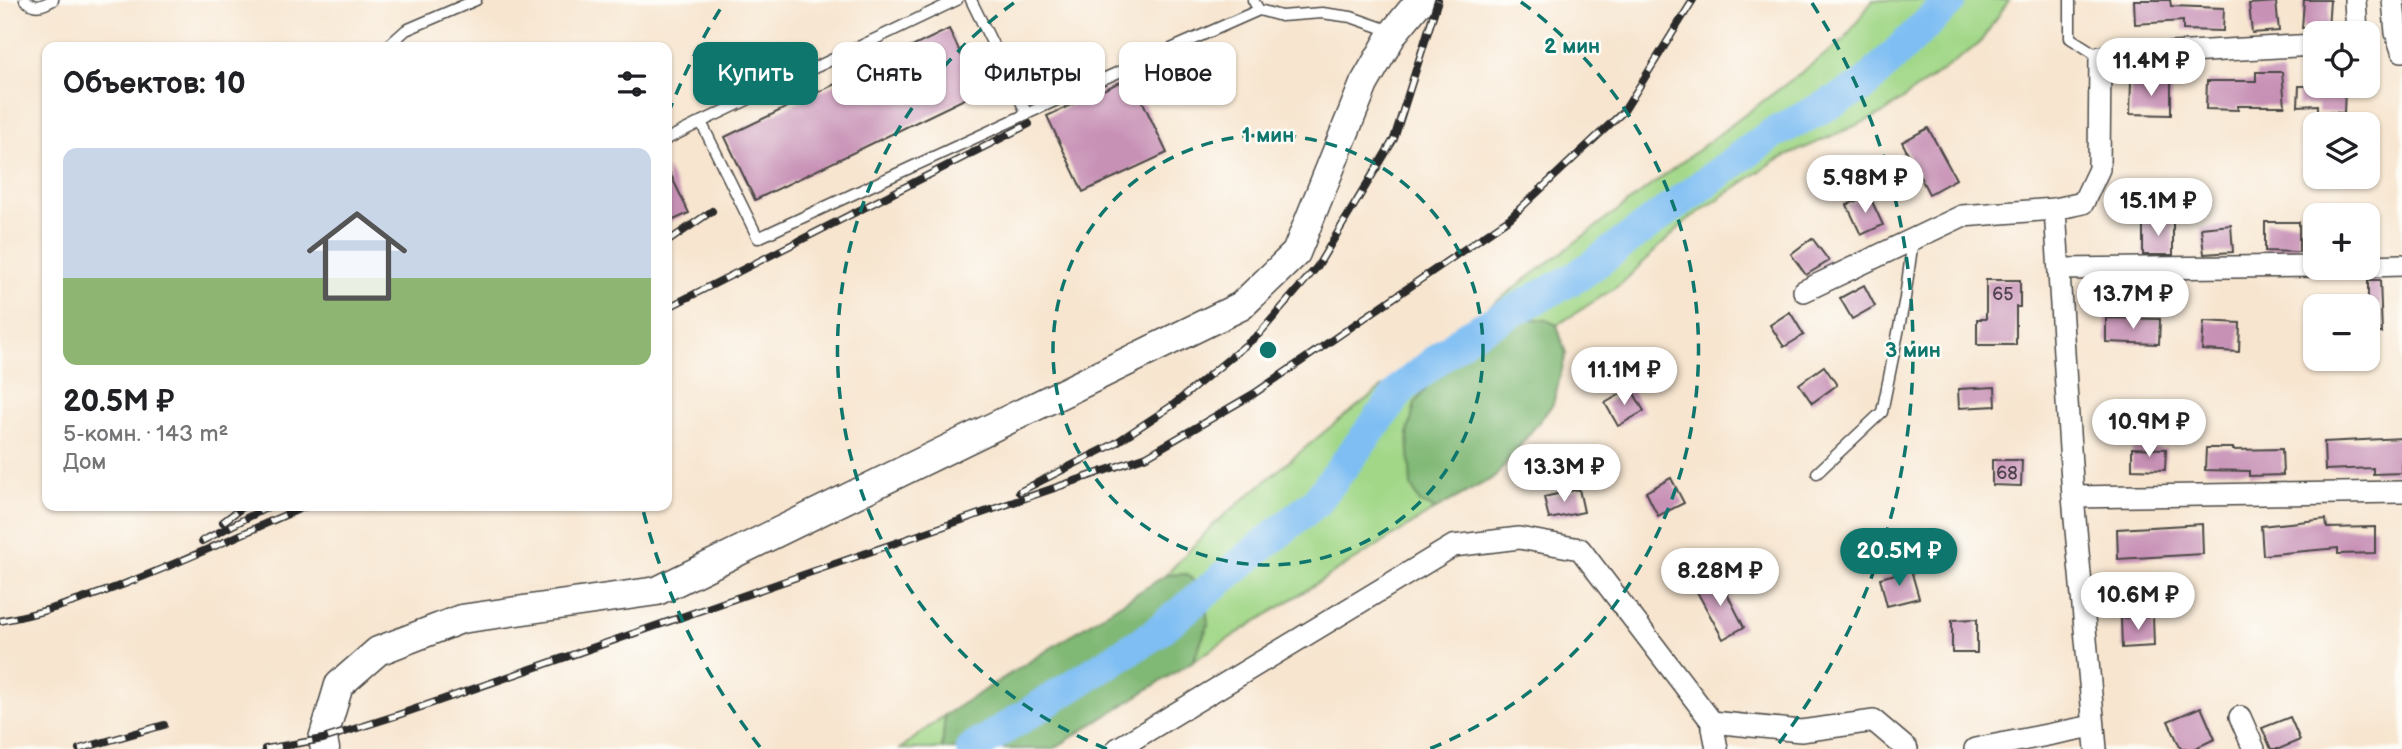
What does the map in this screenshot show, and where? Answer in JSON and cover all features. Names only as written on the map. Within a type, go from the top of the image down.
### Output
[{"type":"street","points":[[325,749],[323,739],[339,685],[378,651],[461,619],[657,591],[1241,306],[1296,253],[1364,85],[1394,32],[1424,0]]},
{"type":"street","points":[[2355,0],[2356,21]]},
{"type":"street","points":[[2393,0],[2396,33],[2402,51]]},
{"type":"street","points":[[1804,291],[1962,216],[2055,209],[2083,203],[2099,169],[2100,57],[2303,46]]},
{"type":"street","points":[[2055,209],[2073,497],[2087,627],[2096,749]]},
{"type":"street","points":[[2380,265],[2402,265]]},
{"type":"street","points":[[2059,269],[2303,266]]},
{"type":"street","points":[[2073,497],[2402,492]]},
{"type":"street","points":[[1117,749],[1453,546],[1519,538],[1580,549],[1712,722],[1717,749]]},
{"type":"street","points":[[2240,717],[2254,749]]},
{"type":"street","points":[[1712,722],[1801,731],[1874,721],[1907,749]]},
{"type":"street","points":[[1975,749],[2093,726]]},
{"type":"lane","points":[[24,0],[30,5],[41,6],[53,0]]},
{"type":"lane","points":[[393,42],[406,30],[476,0]]},
{"type":"lane","points":[[672,136],[957,0]]},
{"type":"lane","points":[[971,0],[1027,114]]},
{"type":"lane","points":[[2070,0],[2070,38],[2100,57]]},
{"type":"lane","points":[[701,122],[758,238],[1256,5],[1281,16],[1322,13],[1351,17],[1394,32]]},
{"type":"lane","points":[[1817,473],[1882,412],[1905,298],[1913,237]]},
{"type":"green space","points":[[1873,0],[2009,0],[1979,44],[1882,114],[1775,161],[1686,221],[1621,284],[1557,325],[1531,319],[1492,332],[1420,503],[1436,509],[1193,661],[1208,625],[1187,574],[1166,575],[1214,524],[1335,423],[1843,41]]},
{"type":"green space","points":[[1521,318],[1546,320],[1557,325],[1566,354],[1553,404],[1495,477],[1436,509],[1420,503],[1411,486],[1408,433],[1415,403],[1443,367],[1492,332]]},
{"type":"green space","points":[[1187,574],[1205,593],[1208,625],[1193,661],[1053,749],[942,749],[945,715],[1166,575]]},
{"type":"green space","points":[[945,715],[942,749],[900,749]]},
{"type":"building","points":[[2134,0],[2170,0],[2171,6],[2224,8],[2223,31],[2183,30],[2183,21],[2135,24]]},
{"type":"building","points":[[2304,0],[2330,0],[2329,21],[2303,21],[2302,28]]},
{"type":"building","points":[[2276,2],[2279,31],[2252,33],[2249,4]]},
{"type":"building","points":[[949,29],[960,52],[960,101],[755,200],[725,137],[791,105],[818,105],[818,92],[832,85],[832,105],[946,105],[946,42],[922,42]]},
{"type":"building","points":[[2256,72],[2282,72],[2285,106],[2238,106],[2238,110],[2206,109],[2207,81],[2256,81]]},
{"type":"building","points":[[2131,80],[2171,81],[2171,115],[2130,114]]},
{"type":"building","points":[[1119,83],[1119,105],[1144,105],[1167,153],[1083,192],[1047,116],[1071,105],[1105,105],[1105,89]]},
{"type":"building","points":[[2299,86],[2303,86],[2303,98],[2345,98],[2344,112],[2318,112],[2318,105],[2298,106]]},
{"type":"building","points":[[1928,128],[1956,179],[1929,194],[1902,142]]},
{"type":"building","points":[[672,177],[689,213],[672,221]]},
{"type":"building","points":[[1869,195],[1883,225],[1861,235],[1847,205]]},
{"type":"building","points":[[2143,220],[2173,220],[2173,255],[2143,255]]},
{"type":"building","points":[[2265,222],[2299,222],[2299,252],[2265,251]]},
{"type":"building","points":[[2231,225],[2233,252],[2204,254],[2201,228]]},
{"type":"building","points":[[1812,238],[1829,261],[1806,275],[1791,254]]},
{"type":"building","points":[[1986,280],[2020,280],[2020,307],[2016,307],[2016,345],[1977,345],[1977,319],[1986,319]]},
{"type":"building","points":[[2368,280],[2380,280],[2382,333],[2380,294],[2368,294]]},
{"type":"building","points":[[1864,285],[1875,306],[1852,319],[1840,298]]},
{"type":"building","points":[[1790,312],[1804,335],[1784,347],[1770,325]]},
{"type":"building","points":[[2106,318],[2160,319],[2159,344],[2106,342]]},
{"type":"building","points":[[2204,321],[2240,323],[2239,352],[2202,350]]},
{"type":"building","points":[[1824,366],[1837,385],[1812,403],[1799,384]]},
{"type":"building","points":[[1995,387],[1996,406],[1959,408],[1958,389]]},
{"type":"building","points":[[1631,388],[1644,411],[1618,426],[1605,403]]},
{"type":"building","points":[[2402,438],[2402,473],[2373,474],[2373,468],[2325,470],[2324,442]]},
{"type":"building","points":[[2132,448],[2166,449],[2165,470],[2132,469]]},
{"type":"building","points":[[2206,448],[2282,449],[2283,475],[2249,476],[2249,471],[2205,470]]},
{"type":"building","points":[[1992,460],[2022,460],[2021,486],[1992,485]]},
{"type":"building","points":[[1671,478],[1684,503],[1658,516],[1646,492]]},
{"type":"building","points":[[1579,489],[1584,512],[1549,519],[1544,497]]},
{"type":"building","points":[[2326,519],[2327,528],[2375,527],[2375,553],[2338,554],[2338,548],[2263,555],[2261,526]]},
{"type":"building","points":[[2202,524],[2203,554],[2118,559],[2117,529]]},
{"type":"building","points":[[1911,570],[1919,598],[1887,606],[1880,578]]},
{"type":"building","points":[[1719,578],[1744,627],[1723,639],[1696,590]]},
{"type":"building","points":[[2153,616],[2154,646],[2122,648],[2121,618]]},
{"type":"building","points":[[1977,619],[1977,653],[1952,653],[1952,620]]},
{"type":"building","points":[[2201,707],[2215,739],[2193,749],[2181,749],[2168,721]]},
{"type":"building","points":[[2290,717],[2300,740],[2279,749],[2271,749],[2262,728]]},
{"type":"waterway","points":[[972,749],[1153,635],[1316,502],[1403,387],[1467,336],[1578,276],[1772,134],[1862,87],[1951,0]]},
{"type":"railway","points":[[1019,492],[1114,444],[1173,405],[1259,334],[1317,267],[1394,139],[1438,0]]},
{"type":"railway","points":[[265,749],[323,739],[395,716],[1147,456],[1255,393],[1510,218],[1624,111],[1693,0]]},
{"type":"railway","points":[[672,305],[1029,124]]},
{"type":"railway","points":[[672,239],[712,211]]},
{"type":"railway","points":[[223,522],[237,511]]},
{"type":"railway","points":[[202,541],[260,511]]},
{"type":"railway","points":[[0,621],[77,601],[116,587],[295,511]]},
{"type":"railway","points":[[79,749],[164,725]]}]
